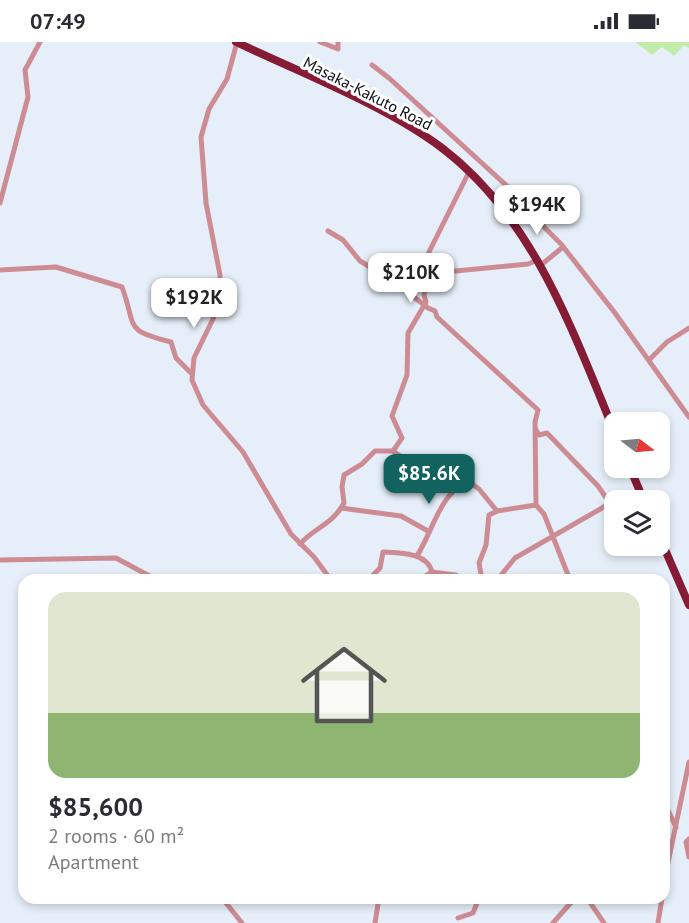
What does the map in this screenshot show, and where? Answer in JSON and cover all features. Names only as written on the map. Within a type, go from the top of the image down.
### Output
[{"type":"highway","name":"Masaka-Kakuto Road","points":[[236,42],[402,123],[441,148],[469,172],[508,215],[540,262],[606,412]]},
{"type":"highway","points":[[668,556],[689,605]]},
{"type":"street","points":[[0,203],[28,97],[25,70],[40,42]]},
{"type":"street","points":[[236,42],[227,79],[209,109],[201,137],[206,203],[220,275],[220,293],[213,319],[194,358],[191,374],[194,387],[203,405],[243,452],[291,534],[314,557],[327,574]]},
{"type":"street","points":[[320,42],[338,49],[338,42]]},
{"type":"street","points":[[372,65],[509,188],[520,203],[563,247],[650,359],[689,417]]},
{"type":"street","points":[[393,451],[402,439],[392,416],[407,375],[408,333],[425,305],[428,277],[424,270],[430,247],[469,172]]},
{"type":"street","points":[[328,231],[343,240],[360,261],[392,280],[435,311],[437,317],[538,410],[536,505],[544,514],[568,574]]},
{"type":"street","points":[[428,277],[445,272],[540,262],[563,247]]},
{"type":"street","points":[[0,270],[56,267],[122,286],[131,322],[143,335],[171,342],[176,358],[191,374]]},
{"type":"street","points":[[650,359],[667,342],[689,328]]},
{"type":"street","points":[[536,430],[539,435],[548,435],[598,486],[604,496]]},
{"type":"street","points":[[300,544],[312,531],[324,527],[341,508],[344,500],[343,479],[347,472],[362,464],[372,452],[393,451],[416,467],[436,468],[457,474],[478,489],[497,511]]},
{"type":"street","points":[[417,556],[428,531],[453,492],[466,481]]},
{"type":"street","points":[[481,574],[479,563],[486,545],[486,526],[489,515],[497,511],[536,505]]},
{"type":"street","points":[[501,574],[515,558],[604,507]]},
{"type":"street","points":[[341,508],[401,516],[417,527],[428,531]]},
{"type":"street","points":[[374,574],[380,568],[382,552],[417,556],[429,564],[432,572]]},
{"type":"street","points":[[0,560],[116,558],[146,574]]},
{"type":"street","points":[[429,574],[432,572],[456,574]]},
{"type":"street","points":[[670,854],[689,762]]},
{"type":"street","points":[[670,814],[676,827]]},
{"type":"street","points":[[689,839],[686,842],[689,857]]},
{"type":"street","points":[[227,904],[242,923]]},
{"type":"street","points":[[375,923],[378,904]]},
{"type":"street","points":[[458,918],[473,914],[476,904]]},
{"type":"street","points":[[553,923],[570,904]]},
{"type":"street","points":[[591,904],[604,923]]},
{"type":"street","points":[[658,923],[661,904]]},
{"type":"green space","points":[[635,42],[689,42],[689,48],[684,45],[674,56],[662,47],[652,55]]}]
